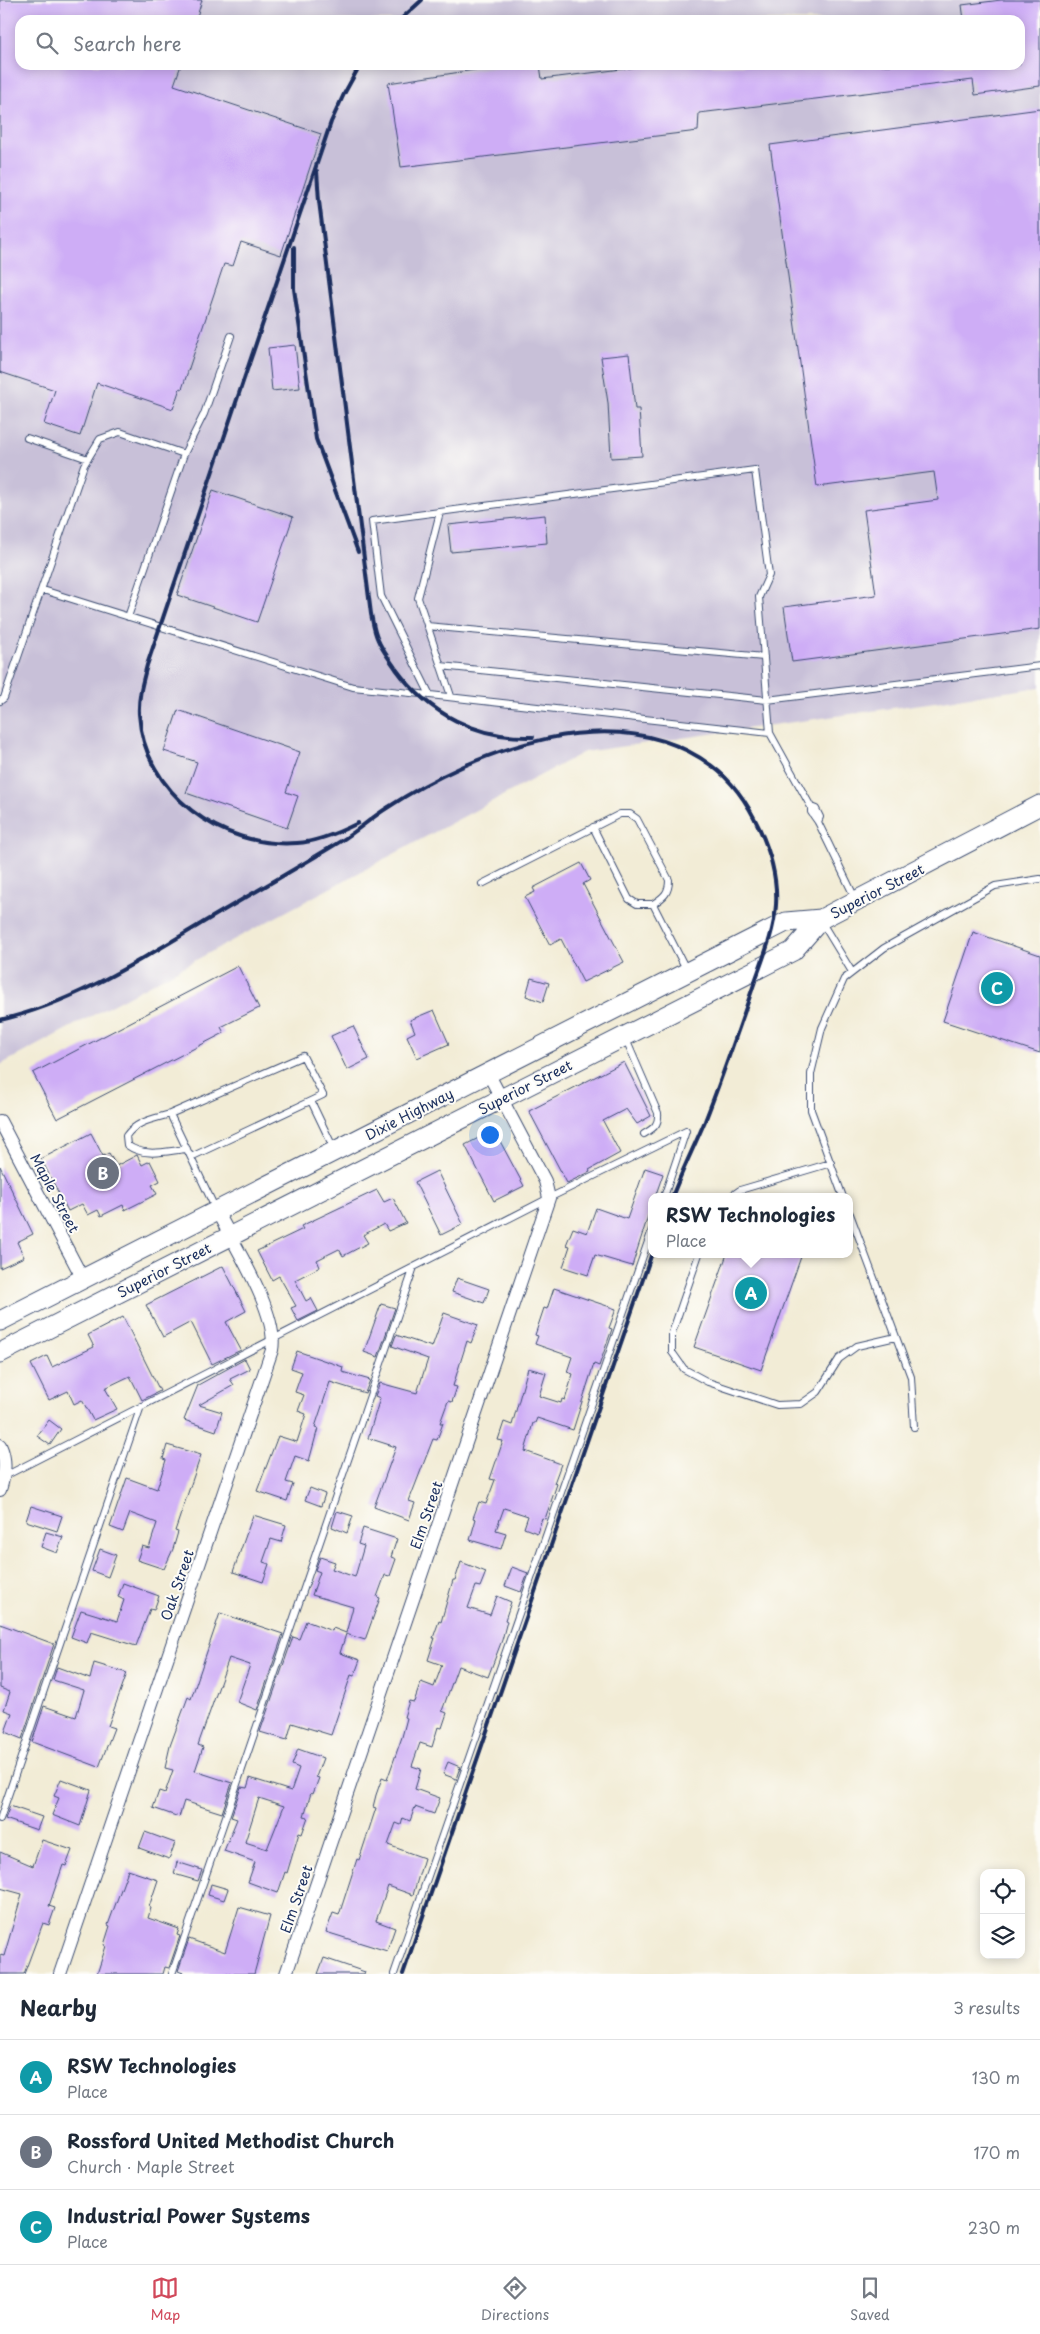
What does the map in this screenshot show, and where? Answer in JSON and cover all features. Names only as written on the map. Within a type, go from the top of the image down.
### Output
[{"type":"main road","name":"Superior Street","points":[[0,1353],[793,951],[821,920],[1040,805]]},
{"type":"main road","name":"Dixie Highway","points":[[0,1321],[786,922],[821,920]]},
{"type":"main road","points":[[687,972],[700,998]]},
{"type":"street","points":[[488,1073],[545,1181],[549,1198]]},
{"type":"street","name":"Maple Street","points":[[0,1121],[83,1279]]},
{"type":"street","name":"Elm Street","points":[[286,1974],[549,1198]]},
{"type":"street","name":"Oak Street","points":[[60,1974],[264,1375],[274,1338],[266,1307],[217,1211]]},
{"type":"street","points":[[0,1445],[4,1453],[0,1490]]},
{"type":"lane","points":[[128,617],[184,454],[204,414],[230,336]]},
{"type":"lane","points":[[0,701],[4,698],[88,459],[100,439],[120,432],[184,454]]},
{"type":"lane","points":[[27,438],[88,459]]},
{"type":"lane","points":[[430,695],[381,596],[372,521],[756,470],[769,575],[759,597],[770,733],[811,807],[816,808],[820,816],[818,822],[856,901]]},
{"type":"lane","points":[[440,512],[418,598],[452,696]]},
{"type":"lane","points":[[43,590],[353,687],[452,696],[770,733]]},
{"type":"lane","points":[[427,626],[764,657]]},
{"type":"lane","points":[[441,666],[768,700],[1040,666]]},
{"type":"lane","points":[[482,884],[593,827],[620,814],[630,814],[637,819],[669,880],[669,890],[664,898],[653,904],[638,904],[629,899],[593,827]]},
{"type":"lane","points":[[841,1193],[811,1110],[811,1074],[822,1028],[844,979],[884,948],[995,886],[1040,879]]},
{"type":"lane","points":[[653,904],[687,972]]},
{"type":"lane","points":[[821,920],[852,972]]},
{"type":"lane","points":[[625,1036],[658,1113],[659,1122],[654,1128],[644,1134]]},
{"type":"lane","points":[[187,1149],[147,1153],[135,1150],[127,1145],[126,1136],[130,1129],[140,1123],[170,1114],[303,1056],[323,1095],[191,1157]]},
{"type":"lane","points":[[311,1101],[335,1151]]},
{"type":"lane","points":[[170,1114],[217,1211]]},
{"type":"lane","points":[[2,1478],[549,1198],[686,1132],[665,1193]]},
{"type":"lane","points":[[736,1193],[740,1190],[830,1163]]},
{"type":"lane","points":[[853,1222],[911,1377],[914,1427]]},
{"type":"lane","points":[[394,1974],[648,1242]]},
{"type":"lane","points":[[698,1258],[672,1333],[672,1352],[684,1369],[708,1382],[777,1405],[800,1404],[818,1392],[839,1359],[857,1346],[896,1337]]},
{"type":"lane","points":[[172,1974],[414,1267]]},
{"type":"lane","points":[[0,1819],[141,1406]]},
{"type":"shaded area","points":[[0,0],[1040,0],[1040,687],[584,752],[0,1065]]},
{"type":"building","points":[[0,0],[202,0],[198,15],[15,15],[15,70],[179,70],[174,85],[321,134],[281,255],[241,242],[233,266],[224,264],[182,389],[180,388],[173,409],[97,383],[80,436],[44,424],[55,390],[0,372]]},
{"type":"building","points":[[1001,0],[1040,0],[1040,86],[975,95],[973,80],[699,113],[698,131],[401,167],[388,83],[474,70],[541,70],[542,79],[614,70],[1025,70],[1025,15],[963,15],[962,5]]},
{"type":"building","points":[[1040,109],[1040,629],[792,662],[784,607],[876,595],[864,510],[938,500],[934,472],[817,487],[770,145]]},
{"type":"building","points":[[295,345],[300,388],[272,391],[268,348]]},
{"type":"building","points":[[629,354],[635,409],[639,409],[642,456],[611,458],[608,403],[601,357]]},
{"type":"building","points":[[213,490],[293,517],[257,622],[177,595]]},
{"type":"building","points":[[545,515],[547,543],[451,552],[448,525]]},
{"type":"building","points":[[178,710],[300,752],[286,792],[298,796],[287,828],[186,793],[197,762],[164,751]]},
{"type":"building","points":[[581,863],[590,880],[583,884],[624,962],[583,982],[561,939],[550,945],[525,897],[535,892],[533,888]]},
{"type":"building","points":[[973,932],[1040,955],[1040,1053],[943,1021]]},
{"type":"building","points":[[238,966],[259,1008],[221,1027],[224,1033],[57,1119],[33,1073]]},
{"type":"building","points":[[531,978],[549,983],[543,1002],[526,996]]},
{"type":"building","points":[[434,1010],[449,1044],[417,1058],[407,1036],[415,1032],[410,1020]]},
{"type":"building","points":[[353,1026],[369,1059],[347,1070],[331,1036]]},
{"type":"building","points":[[624,1062],[651,1116],[637,1124],[626,1109],[603,1121],[620,1153],[589,1170],[590,1172],[567,1183],[529,1111]]},
{"type":"building","points":[[494,1130],[524,1186],[494,1201],[465,1145]]},
{"type":"building","points":[[91,1133],[103,1156],[109,1153],[116,1166],[137,1155],[142,1165],[150,1161],[160,1181],[152,1185],[157,1194],[125,1210],[123,1205],[101,1216],[98,1210],[88,1215],[82,1204],[68,1211],[41,1159]]},
{"type":"building","points":[[0,1166],[33,1234],[17,1242],[24,1257],[0,1268]]},
{"type":"building","points":[[645,1168],[663,1174],[656,1193],[648,1193],[648,1216],[632,1266],[595,1255],[588,1275],[563,1267],[570,1246],[566,1245],[573,1228],[587,1233],[596,1208],[627,1219]]},
{"type":"building","points":[[437,1171],[463,1224],[441,1235],[415,1182]]},
{"type":"building","points":[[377,1190],[384,1202],[393,1198],[406,1223],[388,1231],[384,1224],[363,1235],[368,1243],[343,1256],[339,1249],[317,1260],[320,1267],[295,1280],[306,1301],[311,1298],[318,1311],[298,1321],[291,1308],[296,1306],[279,1276],[272,1280],[257,1251],[303,1229],[301,1226]]},
{"type":"building","points":[[726,1258],[801,1258],[761,1370],[694,1347]]},
{"type":"building","points":[[223,1266],[246,1311],[226,1322],[241,1350],[212,1364],[191,1322],[163,1337],[146,1305]]},
{"type":"building","points":[[457,1278],[489,1289],[484,1303],[452,1292]]},
{"type":"building","points":[[554,1288],[616,1309],[609,1328],[612,1329],[599,1366],[594,1364],[573,1430],[537,1418],[535,1423],[533,1423],[525,1451],[561,1464],[554,1483],[557,1484],[545,1519],[542,1518],[537,1533],[524,1528],[528,1516],[504,1508],[496,1530],[506,1533],[501,1549],[470,1540],[476,1519],[473,1518],[479,1502],[486,1504],[495,1480],[490,1479],[503,1441],[498,1440],[504,1422],[512,1425],[528,1368],[546,1373],[539,1396],[561,1403],[562,1399],[565,1400],[573,1374],[567,1372],[572,1357],[535,1344],[538,1336],[535,1335],[544,1308],[547,1309]]},
{"type":"building","points":[[381,1304],[395,1308],[378,1357],[364,1352]]},
{"type":"building","points":[[444,1313],[478,1325],[471,1343],[467,1341],[453,1386],[457,1387],[452,1402],[448,1401],[440,1423],[443,1423],[437,1440],[433,1439],[409,1501],[415,1503],[409,1520],[374,1507],[396,1447],[368,1438],[380,1398],[375,1396],[380,1383],[417,1393],[428,1359],[392,1346],[396,1335],[432,1347]]},
{"type":"building","points":[[123,1317],[160,1391],[142,1400],[130,1376],[105,1388],[117,1409],[93,1420],[82,1400],[74,1404],[68,1391],[49,1400],[31,1364],[47,1356],[52,1367],[94,1347],[88,1335]]},
{"type":"building","points":[[297,1351],[343,1367],[342,1372],[370,1380],[365,1393],[330,1382],[315,1427],[318,1428],[309,1461],[295,1456],[286,1482],[293,1484],[287,1501],[257,1491],[278,1436],[297,1442],[306,1414],[298,1411],[304,1395],[295,1392],[302,1372],[291,1368]]},
{"type":"building","points":[[245,1359],[250,1369],[230,1379],[234,1385],[199,1405],[222,1412],[216,1431],[184,1420],[198,1385]]},
{"type":"building","points":[[49,1420],[61,1429],[50,1445],[37,1436]]},
{"type":"building","points":[[167,1445],[201,1455],[175,1531],[178,1532],[173,1549],[164,1569],[137,1560],[142,1546],[149,1548],[157,1523],[130,1513],[123,1532],[110,1527],[127,1478],[157,1489],[166,1460],[163,1459]]},
{"type":"building","points":[[310,1488],[325,1494],[321,1506],[305,1500]]},
{"type":"building","points":[[31,1506],[62,1516],[57,1531],[26,1521]]},
{"type":"building","points":[[337,1511],[353,1516],[347,1533],[332,1527]]},
{"type":"building","points":[[253,1515],[286,1525],[281,1542],[271,1539],[263,1562],[269,1564],[263,1582],[233,1572]]},
{"type":"building","points":[[363,1528],[397,1539],[391,1557],[396,1559],[390,1576],[385,1575],[377,1597],[380,1598],[365,1640],[346,1634],[340,1653],[360,1660],[354,1676],[351,1675],[331,1735],[292,1723],[287,1740],[260,1732],[293,1637],[299,1639],[306,1621],[332,1631],[333,1628],[346,1633],[353,1607],[312,1595],[320,1572],[315,1570],[320,1557],[335,1562],[332,1569],[355,1577],[364,1546],[358,1544]]},
{"type":"building","points":[[46,1532],[63,1537],[57,1553],[41,1547]]},
{"type":"building","points":[[100,1549],[116,1555],[108,1577],[92,1571]]},
{"type":"building","points":[[461,1562],[486,1572],[480,1587],[476,1586],[468,1608],[490,1615],[497,1596],[511,1602],[505,1620],[507,1621],[502,1640],[488,1677],[458,1666],[442,1711],[447,1713],[442,1728],[438,1727],[432,1747],[420,1743],[412,1766],[421,1769],[415,1789],[440,1798],[434,1814],[415,1807],[410,1821],[403,1818],[401,1825],[396,1823],[388,1845],[424,1858],[413,1895],[388,1886],[376,1921],[395,1928],[387,1951],[326,1932],[333,1913],[339,1915],[357,1859],[359,1860],[376,1808],[373,1807],[376,1795],[382,1778],[387,1780],[402,1737],[407,1718],[404,1717],[409,1701],[414,1702],[421,1682],[434,1687],[442,1665],[428,1660],[435,1638],[433,1638],[439,1621],[441,1622],[453,1580],[455,1580]]},
{"type":"building","points":[[512,1567],[528,1573],[521,1592],[505,1586]]},
{"type":"building","points":[[123,1583],[159,1596],[154,1610],[150,1609],[136,1646],[91,1632],[87,1643],[71,1637],[81,1610],[117,1621],[124,1600],[118,1597]]},
{"type":"building","points":[[220,1613],[283,1634],[257,1710],[237,1702],[250,1665],[229,1658],[198,1745],[203,1747],[195,1771],[232,1783],[222,1813],[184,1801],[179,1817],[153,1808],[159,1791],[165,1793],[173,1770],[165,1768],[170,1746],[188,1697],[191,1699]]},
{"type":"building","points":[[0,1624],[54,1644],[22,1739],[5,1732],[12,1713],[4,1710],[10,1692],[0,1688]]},
{"type":"building","points":[[94,1663],[127,1673],[108,1726],[114,1728],[99,1767],[32,1742],[44,1706],[76,1717],[84,1690],[53,1680],[57,1667],[90,1679]]},
{"type":"building","points":[[298,1749],[323,1758],[316,1777],[319,1778],[313,1794],[311,1793],[304,1816],[308,1817],[302,1834],[299,1833],[287,1873],[285,1872],[278,1893],[248,1882],[255,1862],[224,1851],[237,1819],[231,1817],[241,1787],[247,1788],[250,1778],[291,1791],[299,1768],[292,1765]],"holes":[[[259,1798],[284,1806],[267,1849],[245,1842]]]},
{"type":"building","points":[[448,1762],[460,1767],[456,1779],[443,1774]]},
{"type":"building","points":[[61,1779],[91,1790],[80,1826],[52,1815],[59,1798],[54,1796]]},
{"type":"building","points":[[10,1806],[42,1817],[37,1830],[5,1819]]},
{"type":"building","points":[[145,1832],[175,1843],[169,1859],[139,1848]]},
{"type":"building","points":[[42,1840],[72,1850],[66,1866],[63,1865],[49,1906],[55,1908],[49,1925],[43,1923],[24,1974],[0,1974],[0,1955],[4,1956],[22,1894],[0,1888],[0,1852],[33,1866]]},
{"type":"building","points":[[177,1862],[202,1870],[198,1881],[174,1874]]},
{"type":"building","points":[[128,1870],[158,1880],[149,1907],[151,1908],[148,1918],[179,1929],[177,1935],[180,1936],[169,1968],[165,1967],[163,1974],[97,1974],[106,1946],[104,1945],[110,1926],[108,1925]]},
{"type":"building","points":[[211,1884],[228,1889],[224,1900],[208,1895]]},
{"type":"building","points":[[239,1907],[270,1916],[254,1974],[186,1974],[178,1971],[189,1939],[225,1952]]},
{"type":"building","points":[[324,1958],[365,1972],[364,1974],[318,1974]]},
{"type":"railway","points":[[406,15],[422,0]]},
{"type":"railway","points":[[357,70],[331,122],[147,665],[139,701],[139,714],[144,742],[155,768],[171,791],[191,810],[215,826],[241,836],[269,842],[297,843],[321,839],[358,823]]},
{"type":"railway","points":[[317,171],[319,201],[371,614],[377,637],[386,655],[409,685],[439,711],[456,721],[493,734],[533,737]]},
{"type":"railway","points":[[294,247],[294,289],[316,439],[358,552]]},
{"type":"railway","points":[[0,1020],[52,1004],[128,967],[341,841],[381,812],[422,787],[462,767],[503,751],[547,739],[591,733],[634,734],[674,745],[712,766],[726,778],[750,810],[759,828],[773,867],[776,887],[775,916],[767,948],[705,1121],[674,1193]]},
{"type":"railway","points":[[403,1974],[650,1258]]},
{"type":"place","name":"Industrial Power Systems","points":[[997,988]]},
{"type":"place","name":"Rossford United Methodist Church","points":[[103,1173]]},
{"type":"place","name":"RSW Technologies","points":[[751,1293]]}]
